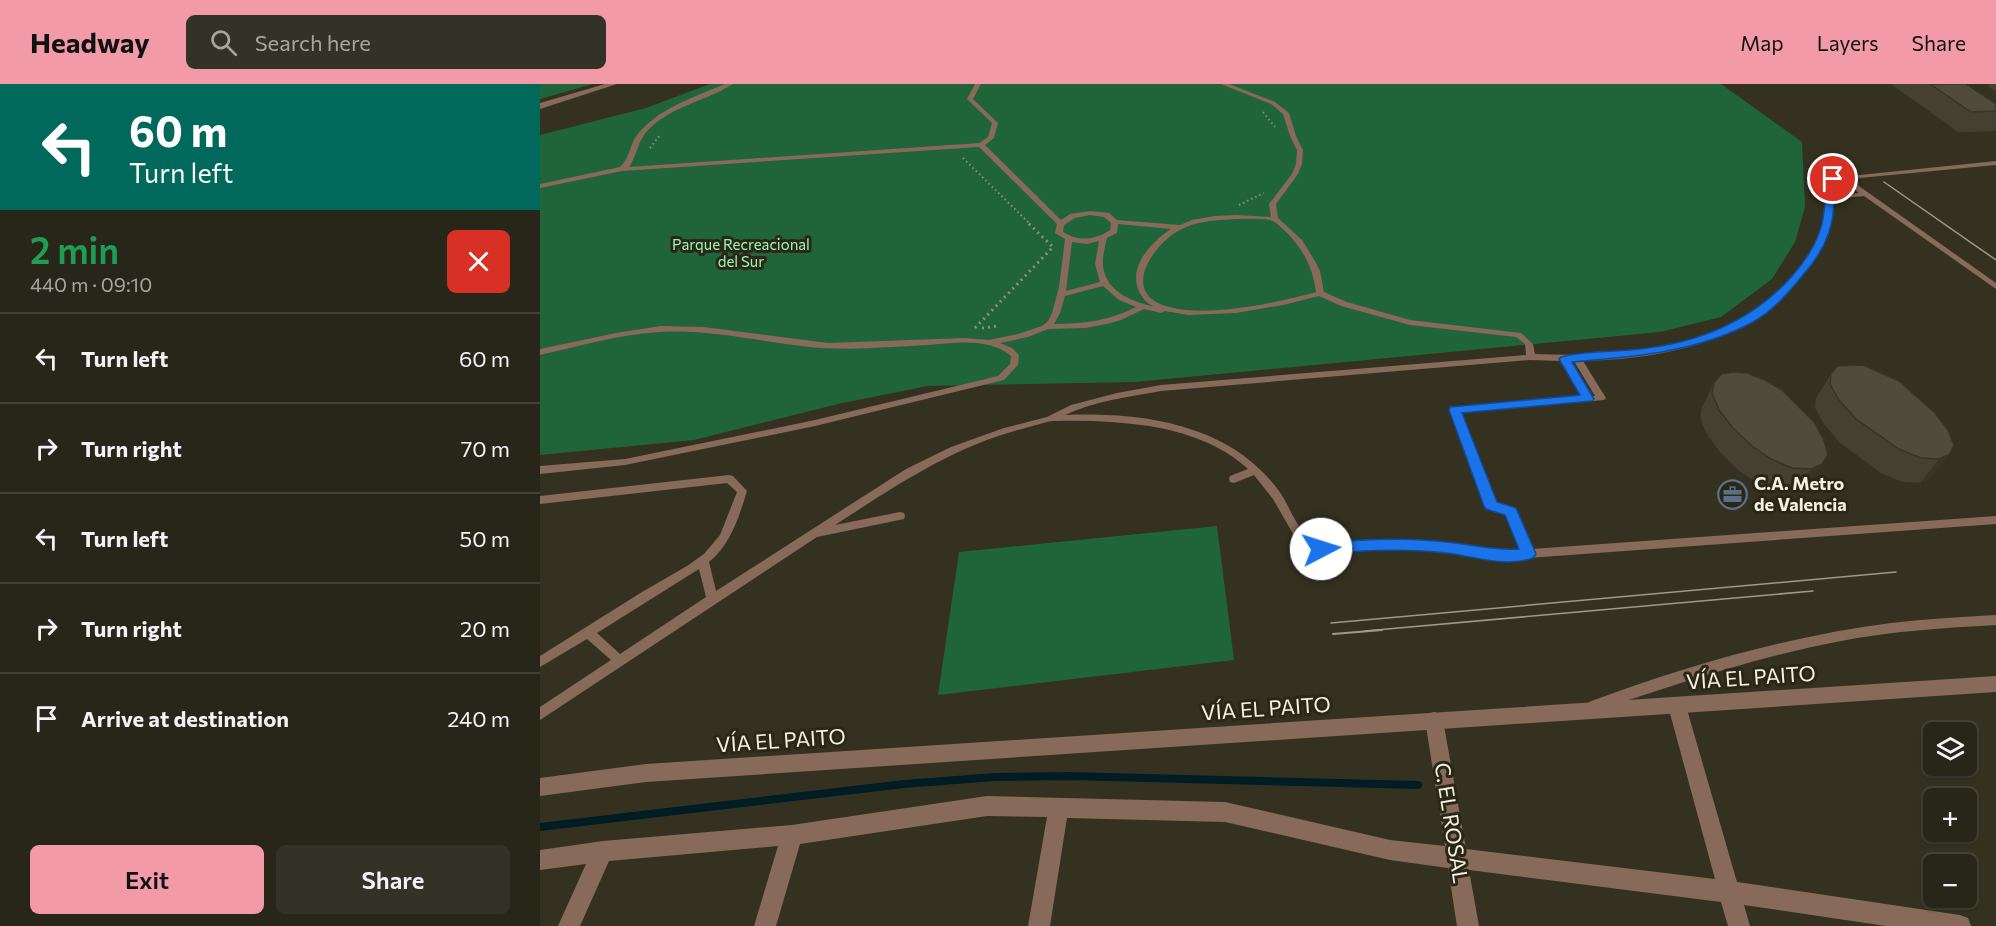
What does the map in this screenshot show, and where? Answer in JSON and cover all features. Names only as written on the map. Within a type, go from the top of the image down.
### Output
[{"type":"street","points":[[540,106],[613,84]]},
{"type":"street","name":"VÍA EL PAITO","points":[[540,787],[646,773],[1996,684]]},
{"type":"street","points":[[1677,706],[1739,926]]},
{"type":"street","name":"C. EL ROSAL","points":[[1434,720],[1468,926]]},
{"type":"street","points":[[540,860],[603,851],[792,835],[987,806],[1225,812],[1390,850],[1730,892],[1960,926]]},
{"type":"street","points":[[1039,926],[1059,807]]},
{"type":"street","points":[[765,926],[792,835]]},
{"type":"street","points":[[569,926],[603,851]]},
{"type":"lane","points":[[622,169],[630,163],[636,140],[652,123],[689,102],[730,84]]},
{"type":"lane","points":[[540,186],[622,169],[981,145],[992,138],[995,123],[970,99],[978,84]]},
{"type":"lane","points":[[1224,84],[1273,103],[1286,113],[1300,150],[1299,164],[1295,174],[1272,204],[1275,219]]},
{"type":"lane","points":[[981,145],[1061,224]]},
{"type":"lane","points":[[1050,419],[1074,407],[1161,388],[1530,357],[1565,359],[1633,354],[1678,346],[1717,334],[1751,319],[1782,294],[1805,267],[1823,236],[1831,208],[1828,183],[1833,179],[1996,163]]},
{"type":"lane","points":[[1843,178],[1996,288]]},
{"type":"lane","points":[[1830,197],[1866,194]]},
{"type":"lane","points":[[1115,222],[1114,231],[1103,238],[1085,242],[1068,240],[1059,232],[1061,224],[1073,216],[1090,213],[1106,215],[1115,222],[1179,227]]},
{"type":"lane","points":[[1170,311],[1147,299],[1138,279],[1143,259],[1156,241],[1179,227],[1209,218],[1243,216],[1275,219],[1293,233],[1315,268],[1320,293]]},
{"type":"lane","points":[[1103,238],[1099,267],[1105,283],[1116,296],[1142,307],[1170,311],[1251,308],[1290,303],[1320,293],[1344,304],[1410,322],[1518,335],[1530,344],[1532,351],[1530,357]]},
{"type":"lane","points":[[1047,327],[1059,306],[1068,240]]},
{"type":"lane","points":[[1060,295],[1105,283]]},
{"type":"lane","points":[[988,342],[1047,327],[1092,326],[1112,322],[1142,307]]},
{"type":"lane","points":[[540,352],[657,329],[679,328],[721,330],[828,346],[954,340],[988,342],[1008,347],[1015,355],[1014,365],[1001,378],[815,423],[625,462],[540,470]]},
{"type":"lane","points":[[1528,554],[1511,512],[1491,506],[1455,410],[1601,398],[1577,358]]},
{"type":"lane","points":[[1565,359],[1588,399]]},
{"type":"lane","points":[[540,714],[712,599],[910,472],[954,449],[1007,430],[1050,419],[1090,417],[1138,421],[1182,430],[1228,450],[1256,470],[1285,508],[1299,536],[1308,544],[1321,549],[1375,544],[1446,547],[1498,556],[1996,520]]},
{"type":"lane","points":[[1234,480],[1256,470]]},
{"type":"lane","points":[[540,500],[729,478],[742,491],[733,518],[717,548],[702,561],[645,596],[590,634],[540,663]]},
{"type":"lane","points":[[810,535],[900,516]]},
{"type":"lane","points":[[702,561],[712,599]]},
{"type":"lane","points":[[1577,712],[1702,669],[1841,637],[1877,630],[1996,620]]},
{"type":"lane","points":[[590,634],[620,661]]},
{"type":"path","points":[[1257,106],[1280,132]]},
{"type":"path","points":[[957,152],[1053,247],[975,328],[1008,325]]},
{"type":"path","points":[[1231,209],[1266,192]]},
{"type":"green space","points":[[540,84],[593,84],[540,99]]},
{"type":"green space","name":"Parque Recreacional del Sur","points":[[710,84],[1721,84],[1802,142],[1805,207],[1795,242],[1772,279],[1721,317],[1660,332],[1135,382],[928,386],[838,404],[694,440],[540,455],[540,135],[646,108]]},
{"type":"green space","points":[[1217,526],[1234,660],[938,695],[959,552]]},
{"type":"building","points":[[1930,84],[1966,84],[1996,104],[1996,111],[1971,112]]},
{"type":"building","points":[[1863,365],[1899,381],[1935,413],[1948,430],[1954,445],[1950,454],[1939,459],[1921,458],[1899,449],[1856,419],[1839,400],[1830,384],[1831,374],[1837,366]]},
{"type":"building","points":[[1747,373],[1782,390],[1814,422],[1824,440],[1828,455],[1822,464],[1811,469],[1792,468],[1771,459],[1752,446],[1733,428],[1719,410],[1712,393],[1714,383],[1721,374]]},
{"type":"waterway","points":[[540,827],[904,784],[995,777],[1069,776],[1418,785]]},
{"type":"tram line","points":[[1884,182],[1996,260]]},
{"type":"tram line","points":[[1331,623],[1896,572]]},
{"type":"tram line","points":[[1365,631],[1813,591]]},
{"type":"tram line","points":[[1333,634],[1382,630]]},
{"type":"place","name":"C.A. Metro de Valencia","points":[[1733,494]]},
{"type":"route","points":[[1321,549],[1375,544],[1446,547],[1498,556],[1528,554],[1511,512],[1491,506],[1454,413],[1455,410],[1588,399],[1565,359],[1633,354],[1678,346],[1717,334],[1751,319],[1782,294],[1805,267],[1823,236],[1831,208],[1828,183],[1833,179]]}]
